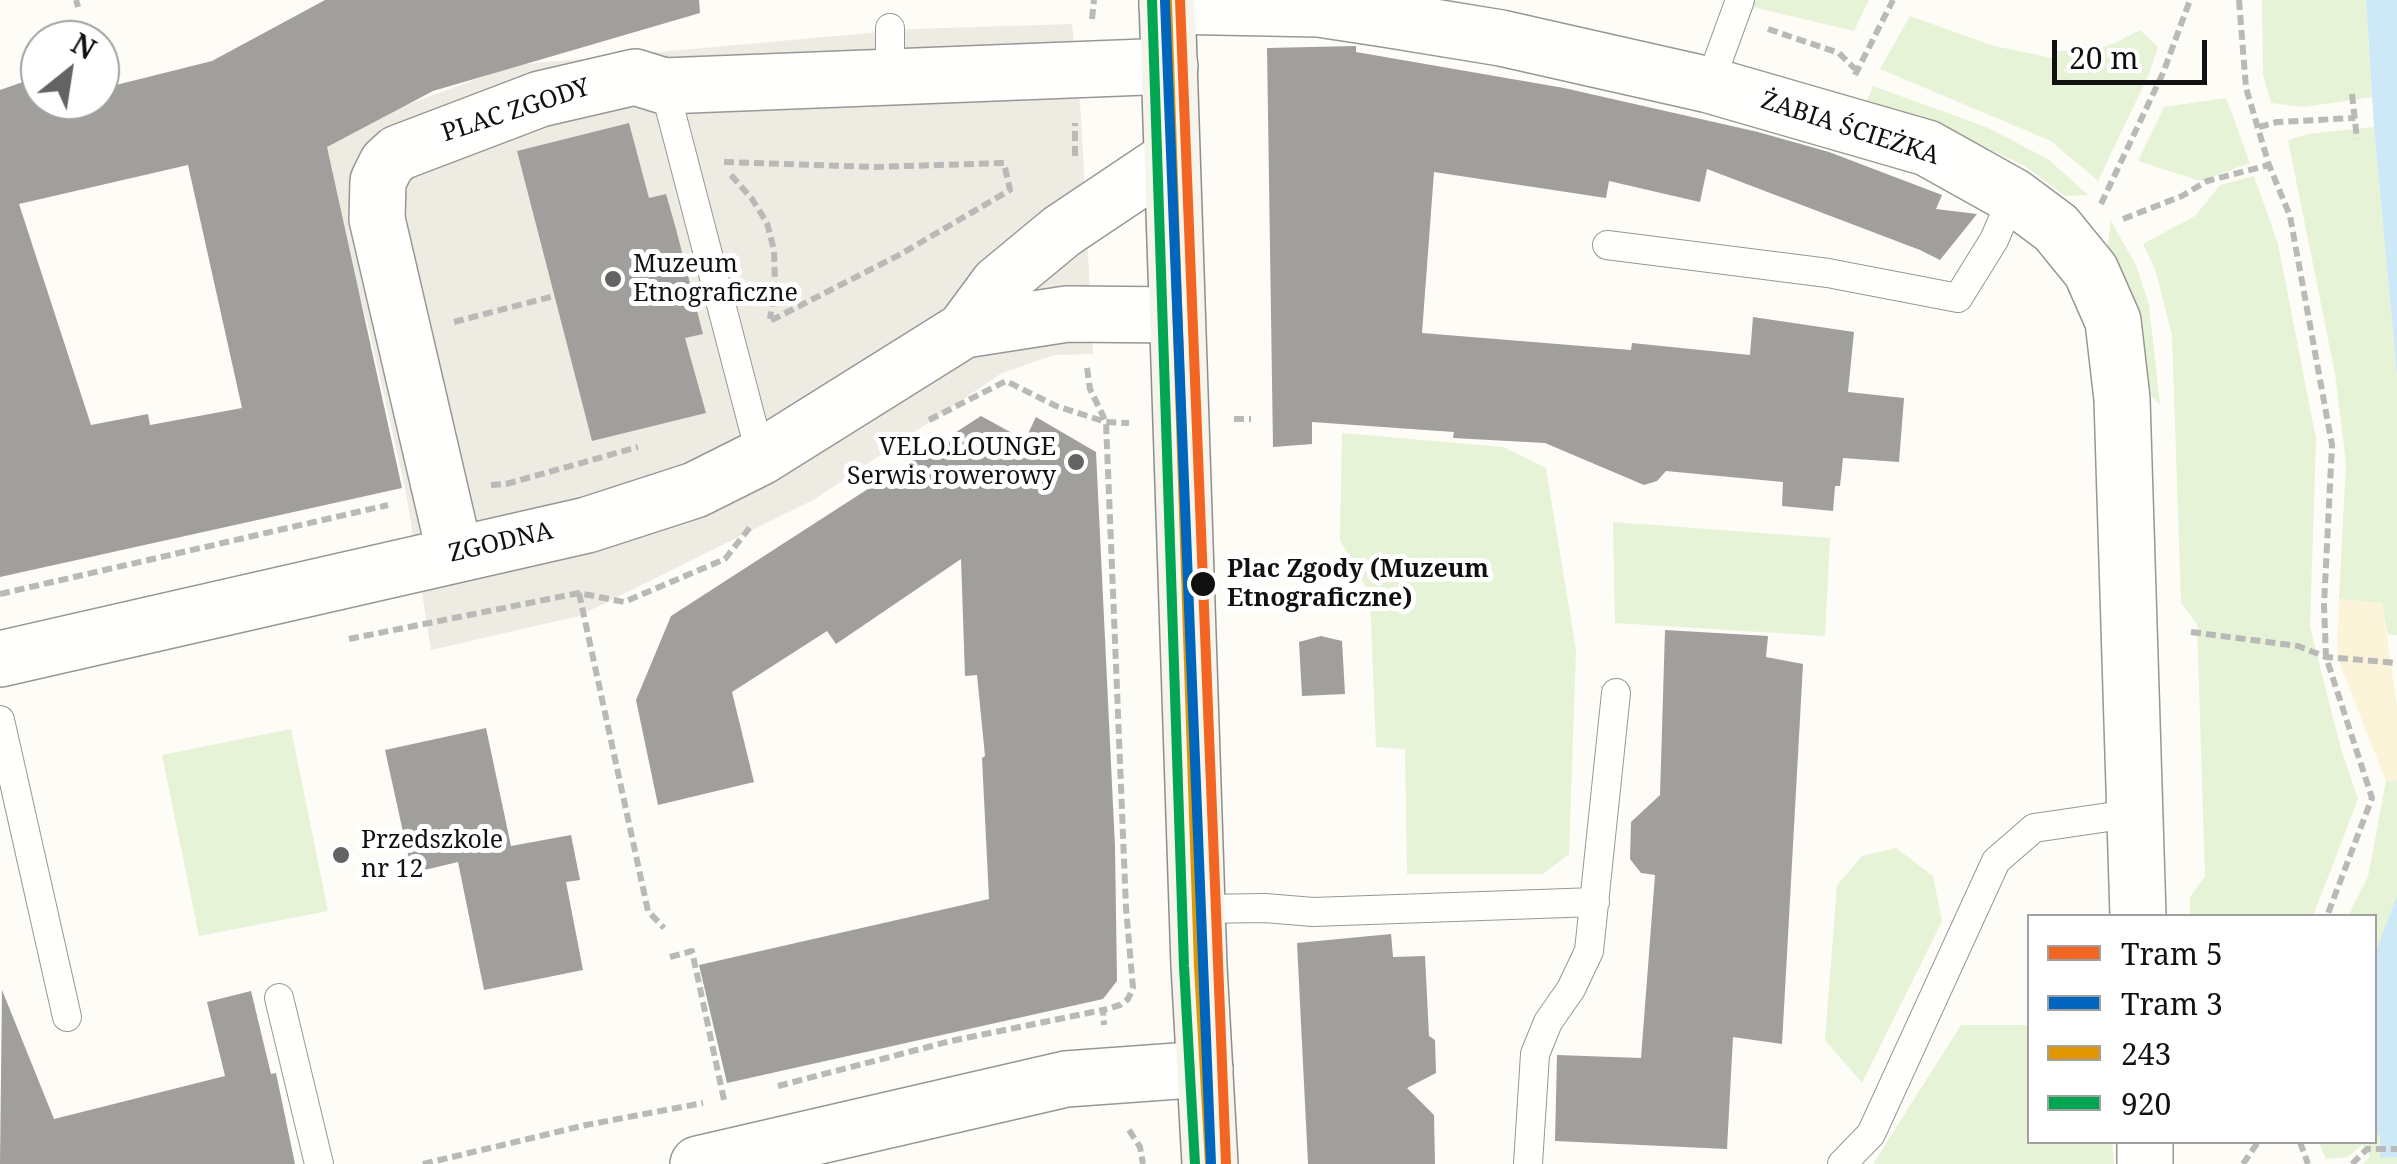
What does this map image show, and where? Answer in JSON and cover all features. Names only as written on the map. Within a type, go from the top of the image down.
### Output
[{"type":"main road","points":[[1167,3],[1210,1164]]},
{"type":"street","name":"ŻABIA ŚCIEŻKA","points":[[1167,3],[1319,9],[1500,38],[1709,85],[1927,148],[2014,196],[2056,228],[2090,272],[2114,322],[2122,400],[2138,914]]},
{"type":"street","name":"PLAC ZGODY","points":[[455,554],[377,219],[378,181],[398,153],[540,99],[635,76],[664,86],[890,52],[1170,66]]},
{"type":"street","name":"ZGODNA","points":[[0,659],[587,524],[695,490],[761,457],[964,330],[998,284],[1049,241],[1172,158]]},
{"type":"street","name":"ZGODNA","points":[[964,330],[1084,313],[1176,315]]},
{"type":"street","points":[[698,1164],[1066,1079],[1205,1069]]},
{"type":"lane","points":[[1709,85],[1737,8]]},
{"type":"lane","points":[[664,86],[761,457]]},
{"type":"lane","points":[[1606,245],[1828,273],[1958,298],[1994,240],[2014,196]]},
{"type":"lane","points":[[1528,1164],[1534,1054],[1589,951],[1616,693]]},
{"type":"lane","points":[[0,720],[67,1017]]},
{"type":"lane","points":[[1842,1164],[1871,1134],[1996,861],[2034,828],[2136,813]]},
{"type":"lane","points":[[1198,909],[1314,912],[1595,902]]},
{"type":"lane","points":[[279,998],[319,1164]]},
{"type":"path","points":[[1841,123],[1856,71],[1893,0]]},
{"type":"path","points":[[2063,238],[2106,199],[2164,73],[2190,0]]},
{"type":"path","points":[[2238,0],[2246,88],[2269,166],[2290,216],[2332,445],[2324,605],[2326,656],[2372,798],[2328,914]]},
{"type":"path","points":[[1737,8],[1838,53],[1856,71]]},
{"type":"path","points":[[2352,94],[2358,139]]},
{"type":"path","points":[[1074,170],[1075,109]]},
{"type":"path","points":[[2259,127],[2276,122],[2355,118]]},
{"type":"path","points":[[733,350],[751,344],[770,320],[902,254],[1010,190],[1004,164],[719,162],[752,198],[768,224],[775,285],[770,320]]},
{"type":"path","points":[[2123,219],[2182,196],[2207,181],[2269,166]]},
{"type":"path","points":[[441,326],[554,296]]},
{"type":"path","points":[[775,1087],[951,1041],[1104,1010],[1120,1005],[1133,988],[1126,908],[1106,422],[1090,389],[1086,352]]},
{"type":"path","points":[[915,428],[1006,381],[1056,406],[1106,422],[1130,423]]},
{"type":"path","points":[[1234,419],[1251,419]]},
{"type":"path","points":[[494,486],[651,444]]},
{"type":"path","points":[[0,594],[336,519],[403,500]]},
{"type":"path","points":[[332,642],[579,593],[624,602],[725,559],[748,528],[763,519]]},
{"type":"path","points":[[579,593],[648,911],[664,928]]},
{"type":"path","points":[[2191,632],[2298,646],[2326,656],[2397,663]]},
{"type":"path","points":[[670,958],[692,952],[724,1100]]},
{"type":"path","points":[[1104,1010],[1105,1030]]},
{"type":"path","points":[[422,1164],[586,1125],[741,1095]]},
{"type":"path","points":[[2352,1164],[2367,1149],[2397,1149]]},
{"type":"green space","points":[[1756,0],[1869,0],[1854,31],[1753,7]]},
{"type":"green space","points":[[2262,0],[2366,0],[2372,97],[2304,107],[2271,103],[2263,75]]},
{"type":"green space","points":[[1910,16],[1994,46],[2052,58],[2054,51],[2093,50],[2140,30],[2158,47],[2098,181],[2051,141],[1880,69]]},
{"type":"green space","points":[[1873,86],[1986,127],[2048,159],[2088,195],[2065,196],[2025,166],[1867,101]]},
{"type":"green space","points":[[2226,98],[2250,163],[2200,181],[2138,161],[2164,107]]},
{"type":"green space","points":[[2374,127],[2397,376],[2397,635],[2388,635],[2381,603],[2339,599],[2346,463],[2335,374],[2288,140]]},
{"type":"green space","points":[[2254,176],[2278,244],[2316,439],[2310,627],[2358,799],[2314,914],[2190,914],[2190,897],[2205,876],[2197,624],[2181,603],[2172,335],[2155,269],[2143,244],[2195,216],[2220,185]]},
{"type":"green space","points":[[2111,221],[2136,265],[2149,305],[2160,405],[2140,384],[2137,322],[2123,276],[2107,249]]},
{"type":"green space","points":[[1342,433],[1503,447],[1546,468],[1576,650],[1569,854],[1543,874],[1407,874],[1405,749],[1376,747],[1370,595],[1340,540]]},
{"type":"green space","points":[[1613,522],[1830,538],[1825,636],[1615,623]]},
{"type":"green space","points":[[291,729],[328,911],[199,936],[162,755]]},
{"type":"green space","points":[[2397,780],[2397,1164],[2363,1164],[2370,1157],[2362,1145],[2348,1157],[2326,1159],[2320,1144],[2377,1144],[2377,914],[2349,914],[2368,877],[2386,781]]},
{"type":"green space","points":[[1896,848],[1933,876],[1942,921],[1862,1083],[1825,1040],[1837,885],[1862,856]]},
{"type":"green space","points":[[1961,1025],[2027,1025],[2027,1144],[2112,1144],[2114,1164],[1873,1164]]},
{"type":"sand","points":[[2339,599],[2382,603],[2397,706],[2397,780],[2386,781],[2337,657]]},
{"type":"shaded area","points":[[1072,24],[1081,116],[1093,354],[1054,355],[1002,373],[815,499],[579,616],[431,650],[406,492],[368,325],[318,150],[385,113],[515,65],[913,29]]},
{"type":"water","points":[[2366,0],[2397,0],[2397,376],[2374,127]]},
{"type":"water","points":[[2397,896],[2397,1157],[2380,1158],[2377,1134],[2377,949]]},
{"type":"building","points":[[325,0],[699,0],[700,13],[433,91],[327,147],[402,488],[0,577],[0,90],[20,83],[20,120],[120,120],[120,84],[212,61]],"holes":[[[188,165],[242,408],[150,425],[148,414],[91,425],[19,204]]]},
{"type":"building","points":[[1356,46],[1356,52],[1564,88],[1758,132],[1829,152],[1942,195],[1936,209],[1977,214],[1940,260],[1707,169],[1700,202],[1609,181],[1606,198],[1434,172],[1422,333],[1631,350],[1632,343],[1750,355],[1753,317],[1854,332],[1848,392],[1904,398],[1899,462],[1843,458],[1833,511],[1782,506],[1783,482],[1666,471],[1657,481],[1644,485],[1545,443],[1453,438],[1454,432],[1312,422],[1312,444],[1273,447],[1267,48]]},
{"type":"building","points":[[629,123],[649,198],[666,194],[676,229],[703,334],[685,338],[706,413],[592,441],[517,151]]},
{"type":"building","points":[[981,416],[1025,440],[1036,417],[1096,452],[1115,847],[1117,981],[1103,999],[727,1083],[699,965],[989,899],[982,758],[985,756],[977,675],[965,676],[961,559],[836,644],[827,631],[732,692],[754,782],[658,805],[636,700],[671,616]]},
{"type":"building","points":[[1665,630],[1768,636],[1766,657],[1803,664],[1782,1044],[1733,1037],[1727,1149],[1555,1141],[1557,1055],[1641,1058],[1655,875],[1641,873],[1630,859],[1631,822],[1660,795]]},
{"type":"building","points":[[1321,636],[1342,641],[1345,694],[1302,696],[1299,642]]},
{"type":"building","points":[[486,728],[511,846],[571,835],[580,880],[566,882],[583,970],[484,990],[458,862],[412,873],[385,750]]},
{"type":"building","points":[[1391,934],[1393,957],[1425,956],[1429,1036],[1435,1040],[1436,1073],[1407,1088],[1434,1115],[1435,1164],[1308,1164],[1297,943]]},
{"type":"building","points":[[2,990],[54,1119],[225,1076],[207,1002],[251,991],[271,1074],[276,1073],[295,1164],[0,1164]]},
{"type":"tram line","name":"5","points":[[1180,0],[1226,1164]]},
{"type":"tram line","name":"3","points":[[1165,1],[1211,1164]]},
{"type":"transit line","name":"920","points":[[1152,0],[1184,966],[1195,1164]]},
{"type":"transit line","name":"243","points":[[1167,0],[1199,966],[1210,1164]]},
{"type":"place","name":"Muzeum Etnograficzne","points":[[613,279]]},
{"type":"place","name":"VELO.LOUNGE Serwis rowerowy","points":[[1076,462]]},
{"type":"place","name":"Plac Zgody (Muzeum Etnograficzne)","points":[[1203,584]]},
{"type":"place","name":"Przedszkole nr 12","points":[[341,855]]}]
